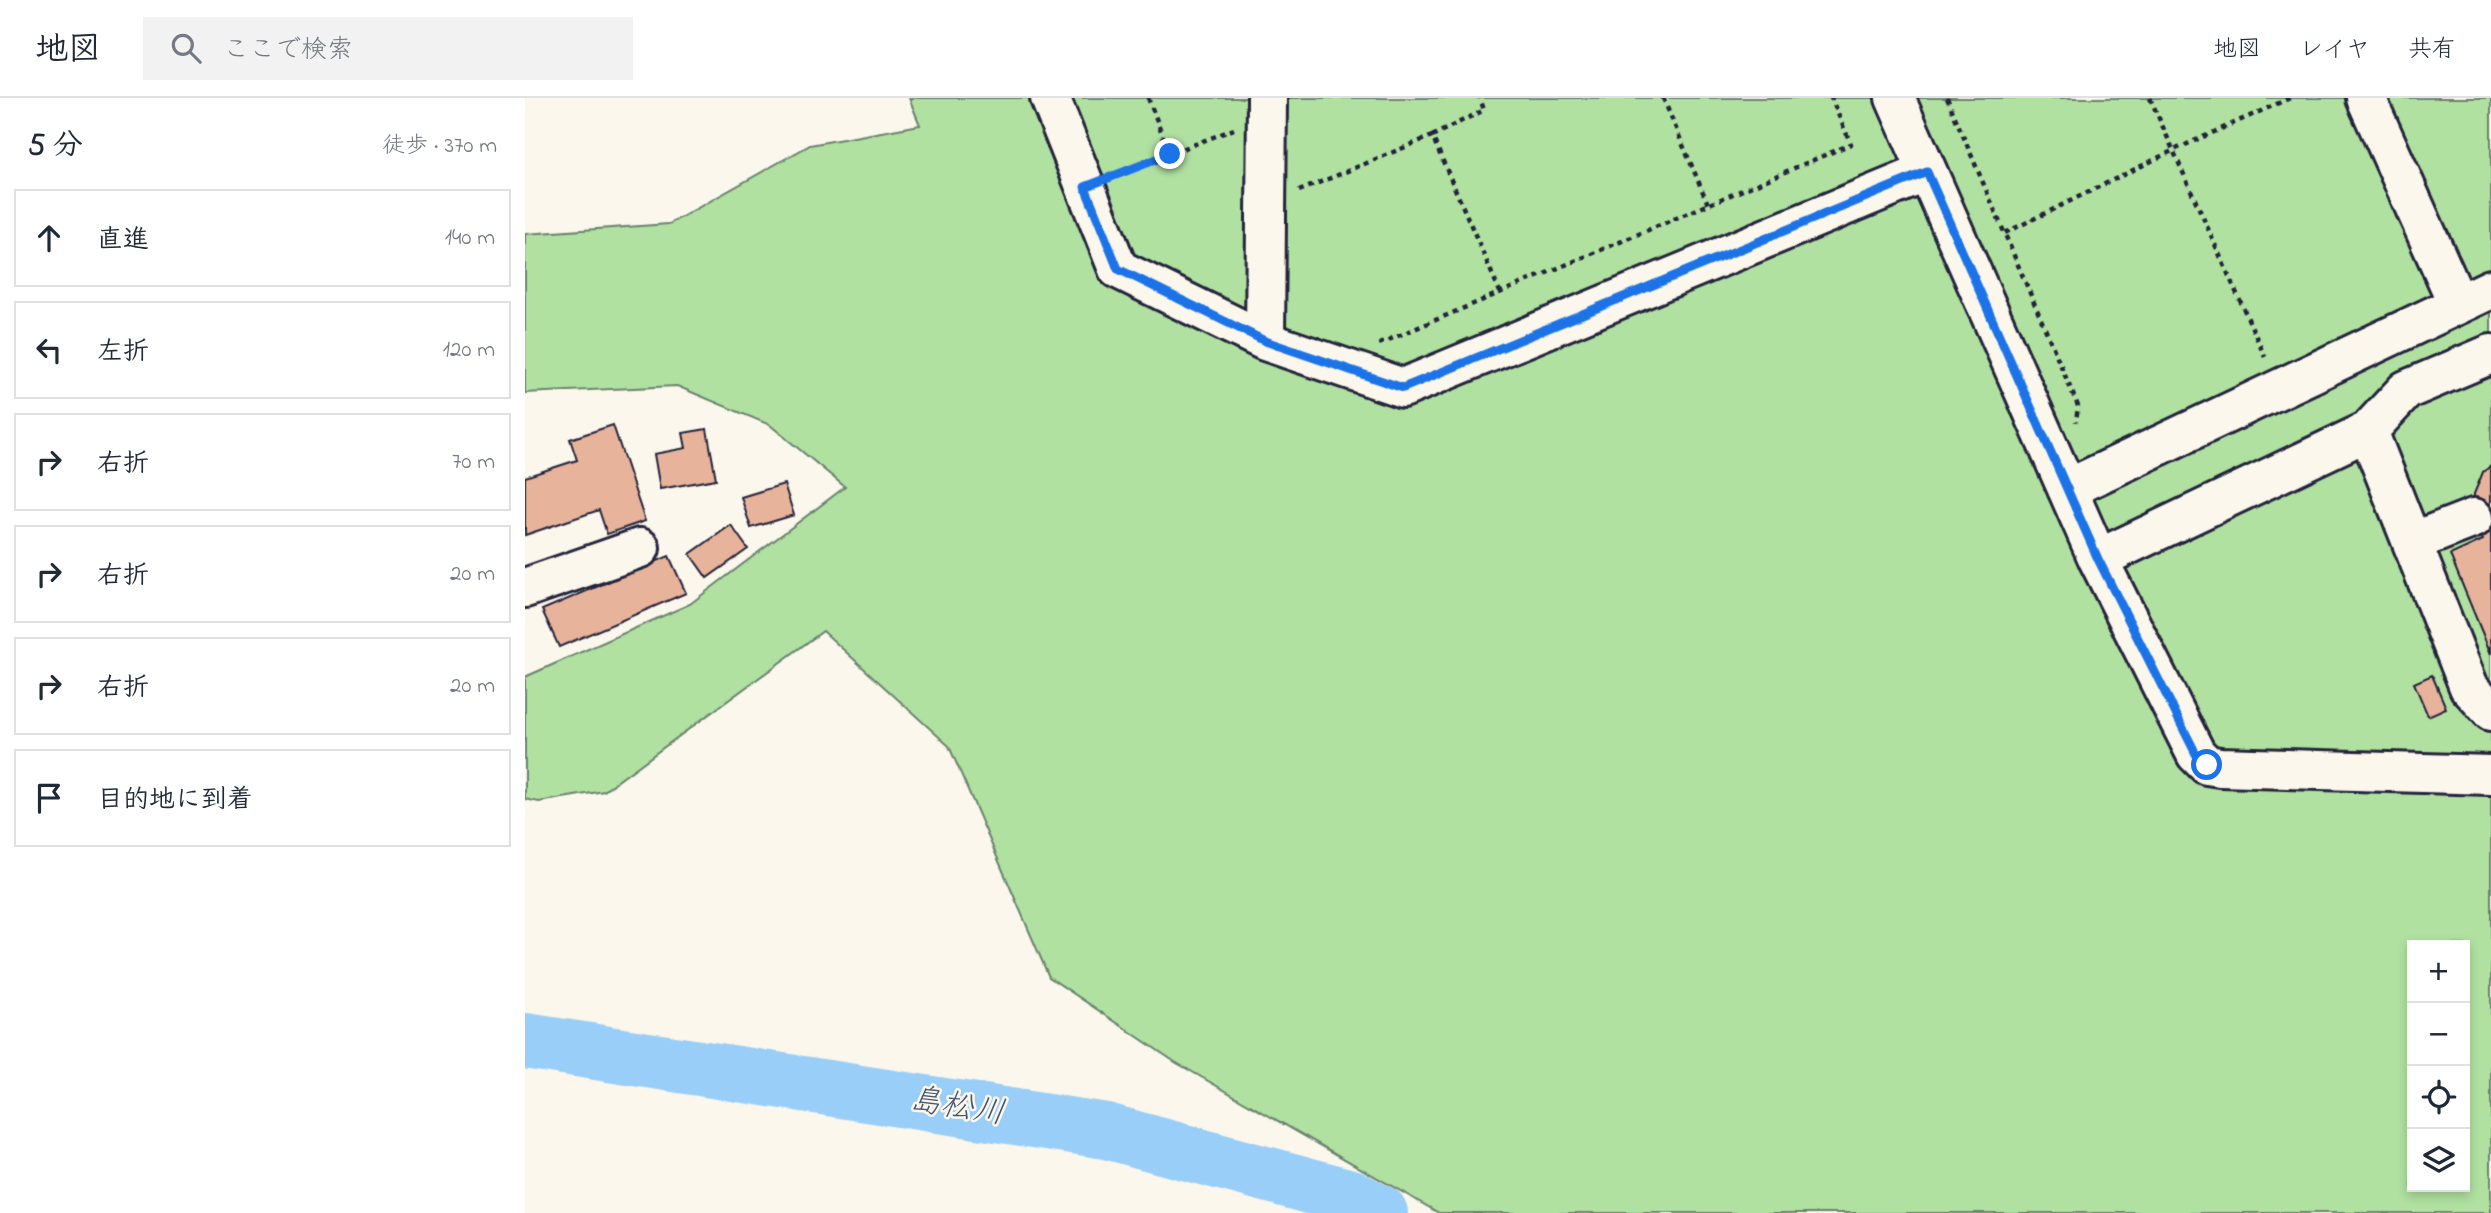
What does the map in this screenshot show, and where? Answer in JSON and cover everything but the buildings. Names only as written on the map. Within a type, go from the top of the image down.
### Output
[{"type":"street","points":[[1050,98],[1118,269],[1265,341],[1403,388],[1927,172]]},
{"type":"street","points":[[1895,98],[2098,559],[2196,754],[2207,765],[2491,775]]},
{"type":"street","points":[[2067,489],[2474,295],[2366,98]]},
{"type":"street","points":[[1265,341],[1267,107]]},
{"type":"street","points":[[2098,559],[2368,430],[2406,390],[2491,354]]},
{"type":"street","points":[[2368,430],[2469,687],[2491,711]]},
{"type":"street","points":[[2412,542],[2474,518]]},
{"type":"street","points":[[525,588],[639,548]]},
{"type":"path","points":[[1148,98],[1170,154]]},
{"type":"path","points":[[1266,204],[1432,136],[1485,110],[1480,98]]},
{"type":"path","points":[[1663,98],[1708,204]]},
{"type":"path","points":[[1332,364],[1851,144],[1831,98]]},
{"type":"path","points":[[1947,98],[2078,406],[2074,433]]},
{"type":"path","points":[[2150,98],[2278,387]]},
{"type":"path","points":[[2005,233],[2174,150],[2290,98]]},
{"type":"path","points":[[1085,187],[1170,154],[1267,107]]},
{"type":"path","points":[[1432,136],[1500,292]]},
{"type":"green space","points":[[909,98],[2491,98],[2491,1213],[1439,1213],[1175,1062],[1049,977],[949,746],[823,631],[604,791],[539,802],[525,799],[525,677],[690,604],[845,487],[770,425],[677,386],[525,393],[525,234],[669,224],[810,145],[920,125]]},
{"type":"waterway","name":"島松川","points":[[525,1041],[1106,1131],[1351,1197],[1380,1213]]},
{"type":"route","points":[[1170,154],[1085,187],[1118,269],[1265,341],[1403,388],[1927,172],[2098,559],[2196,754],[2207,765]]}]
